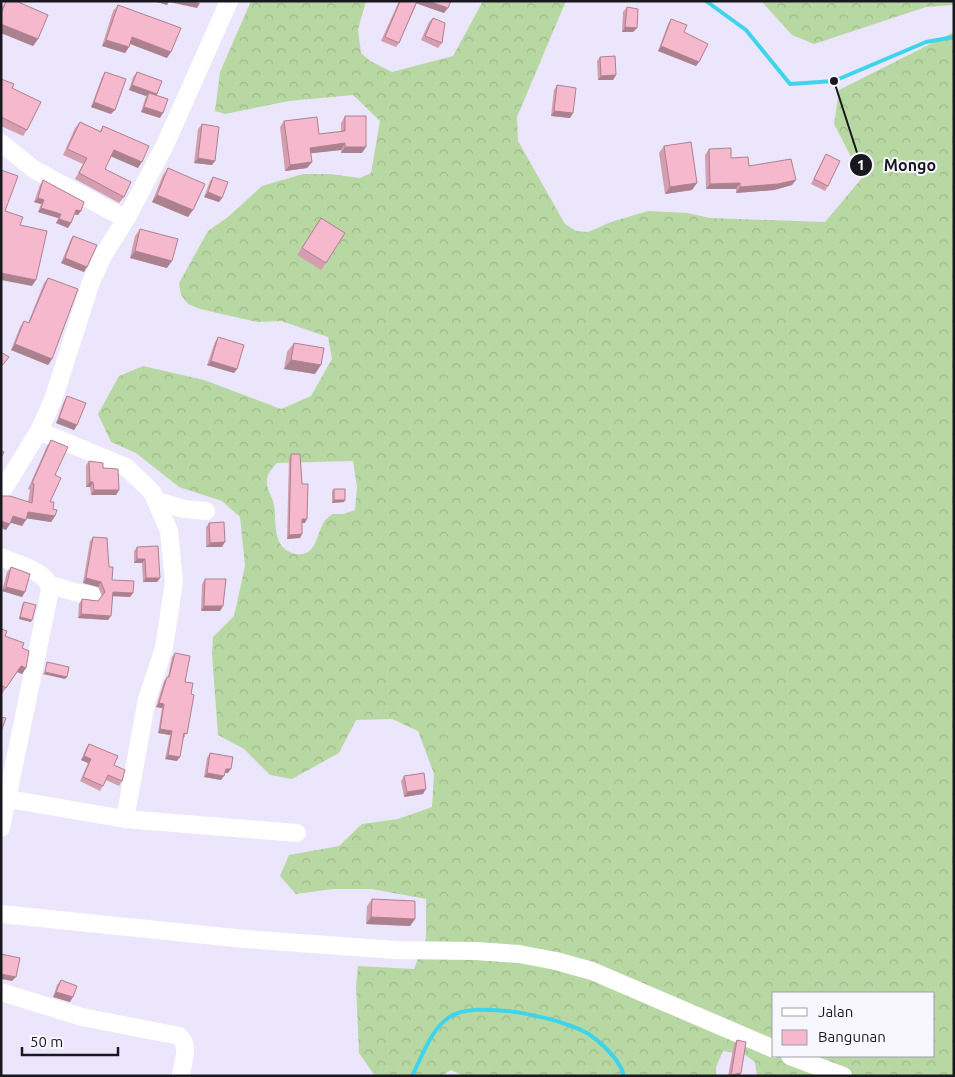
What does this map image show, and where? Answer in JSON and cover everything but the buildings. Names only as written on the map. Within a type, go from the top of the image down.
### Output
[{"type":"street","points":[[1,493],[39,431],[53,400],[91,282],[104,254],[126,219],[165,144],[228,1]]},
{"type":"street","points":[[1,143],[35,170],[126,219]]},
{"type":"street","points":[[39,431],[126,467],[139,478],[157,501],[169,531],[174,582],[164,648],[147,699],[125,818]]},
{"type":"street","points":[[157,501],[184,509],[206,511]]},
{"type":"street","points":[[1,557],[33,570],[56,586],[92,595]]},
{"type":"street","points":[[1,828],[44,625],[56,586]]},
{"type":"street","points":[[8,799],[125,818],[296,833]]},
{"type":"street","points":[[1,914],[245,939],[396,950],[476,950],[528,956],[592,971],[772,1049]]},
{"type":"street","points":[[1,992],[82,1017],[179,1036],[185,1042],[186,1047],[181,1076]]},
{"type":"street","points":[[793,1057],[843,1076]]},
{"type":"green space","points":[[251,1],[366,1],[358,30],[361,53],[370,61],[392,72],[453,56],[483,1],[566,1],[517,117],[518,141],[565,224],[576,231],[588,232],[611,222],[648,211],[687,213],[710,218],[825,222],[862,178],[834,124],[839,90],[954,32],[954,1076],[757,1076],[755,1062],[745,1055],[723,1051],[716,1067],[716,1076],[464,1076],[451,1070],[441,1076],[375,1076],[359,1053],[356,986],[358,966],[414,969],[426,938],[426,899],[372,889],[333,889],[296,894],[280,876],[289,855],[339,846],[362,824],[398,819],[432,807],[434,774],[418,731],[392,719],[356,720],[339,753],[292,779],[270,775],[244,749],[218,735],[212,654],[213,637],[234,616],[245,566],[240,517],[222,501],[179,487],[136,453],[111,442],[98,414],[119,376],[143,366],[204,380],[281,409],[311,396],[332,359],[328,337],[281,321],[257,322],[200,309],[188,304],[181,295],[179,283],[208,231],[228,217],[262,186],[303,174],[330,174],[360,178],[371,173],[380,121],[353,95],[289,101],[225,114],[215,111],[220,72]],"holes":[[[353,461],[357,487],[355,510],[344,514],[332,514],[326,519],[315,544],[308,552],[296,554],[282,547],[277,534],[274,505],[267,483],[268,474],[277,463]]]},
{"type":"green space","points":[[761,1],[954,1],[954,5],[926,7],[814,44],[792,35]]},
{"type":"waterway","points":[[706,1],[746,30],[790,84],[834,81],[926,42],[954,37]]},
{"type":"waterway","points":[[412,1076],[431,1037],[442,1023],[460,1012],[477,1010],[497,1010],[541,1017],[578,1029],[590,1035],[606,1048],[619,1064],[624,1076]]},
{"type":"place","name":"Mongo","points":[[834,81]]}]
